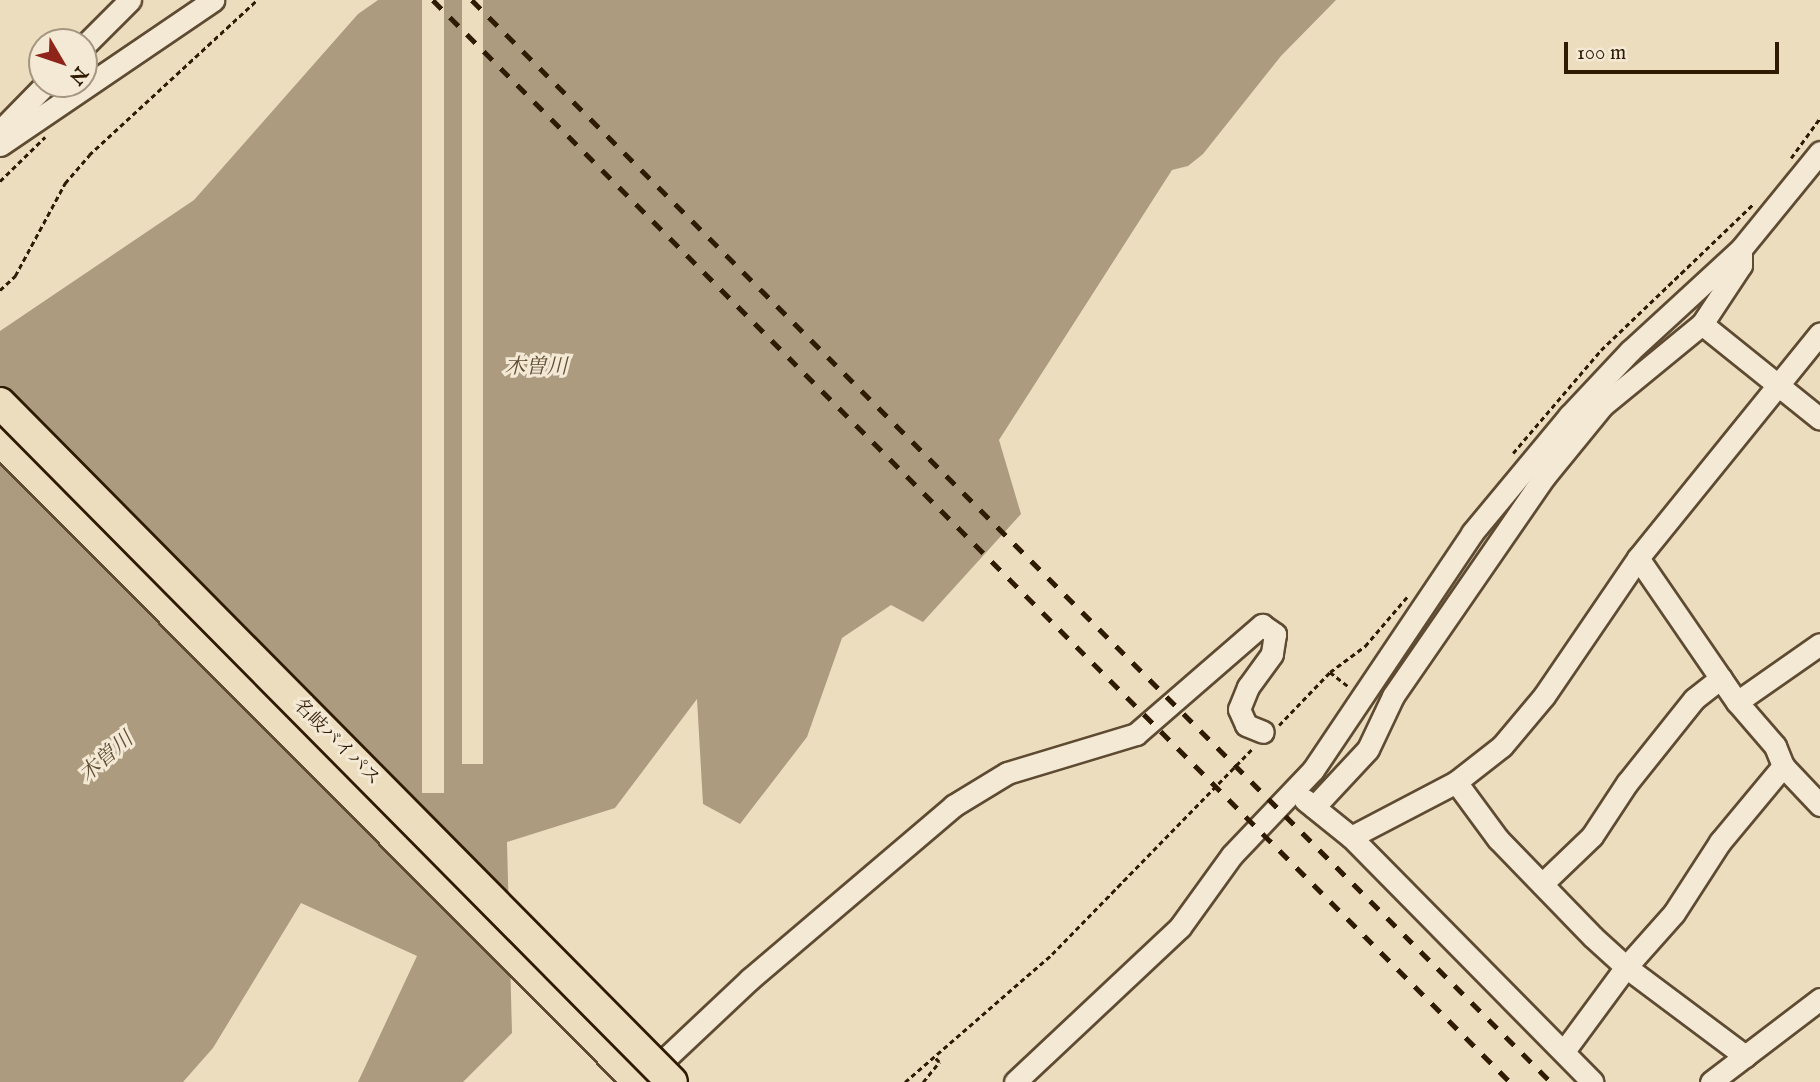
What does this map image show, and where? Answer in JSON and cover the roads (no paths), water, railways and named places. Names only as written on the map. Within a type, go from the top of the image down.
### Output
[{"type":"highway","name":"名岐バイパス","points":[[0,403],[672,1082]]},
{"type":"highway","name":"名岐バイパス","points":[[0,440],[640,1082]]},
{"type":"street","points":[[98,32],[130,0]]},
{"type":"street","points":[[0,145],[213,0]]},
{"type":"street","points":[[0,131],[32,98]]},
{"type":"street","points":[[1015,1082],[1180,927],[1232,855],[1295,792],[1367,694],[1472,533],[1569,415],[1630,351],[1741,249],[1820,152]]},
{"type":"street","points":[[1314,807],[1367,749],[1393,695],[1545,476],[1594,416],[1630,378],[1702,324],[1741,265],[1741,249]]},
{"type":"street","points":[[1702,324],[1820,419]]},
{"type":"street","points":[[1350,838],[1455,782],[1502,746],[1544,696],[1637,558],[1820,334]]},
{"type":"street","points":[[1637,558],[1737,702],[1774,746],[1783,766],[1820,805]]},
{"type":"street","points":[[640,1082],[750,979],[953,806],[1007,774],[1136,734],[1262,625],[1275,634],[1272,654],[1248,687],[1239,709],[1246,725],[1266,734]]},
{"type":"street","points":[[1737,702],[1820,644]]},
{"type":"street","points":[[1542,884],[1592,835],[1627,783],[1694,699],[1721,678]]},
{"type":"street","points":[[1564,1051],[1626,967],[1674,913],[1720,842],[1783,766]]},
{"type":"street","points":[[1455,782],[1498,839],[1626,967],[1745,1056]]},
{"type":"street","points":[[1295,792],[1350,838],[1593,1082]]},
{"type":"street","points":[[1711,1082],[1820,999]]},
{"type":"water","name":"木曽川","points":[[378,0],[1336,0],[1281,56],[1203,154],[1188,166],[1172,170],[999,440],[1021,514],[923,622],[891,605],[842,638],[807,737],[740,824],[703,804],[697,699],[615,808],[507,842],[512,1033],[463,1082],[358,1082],[417,956],[301,903],[213,1048],[183,1082],[0,1082],[0,331],[194,200],[358,14]]},
{"type":"railway","points":[[433,0],[1510,1082]]},
{"type":"railway","points":[[472,0],[1551,1082]]}]
